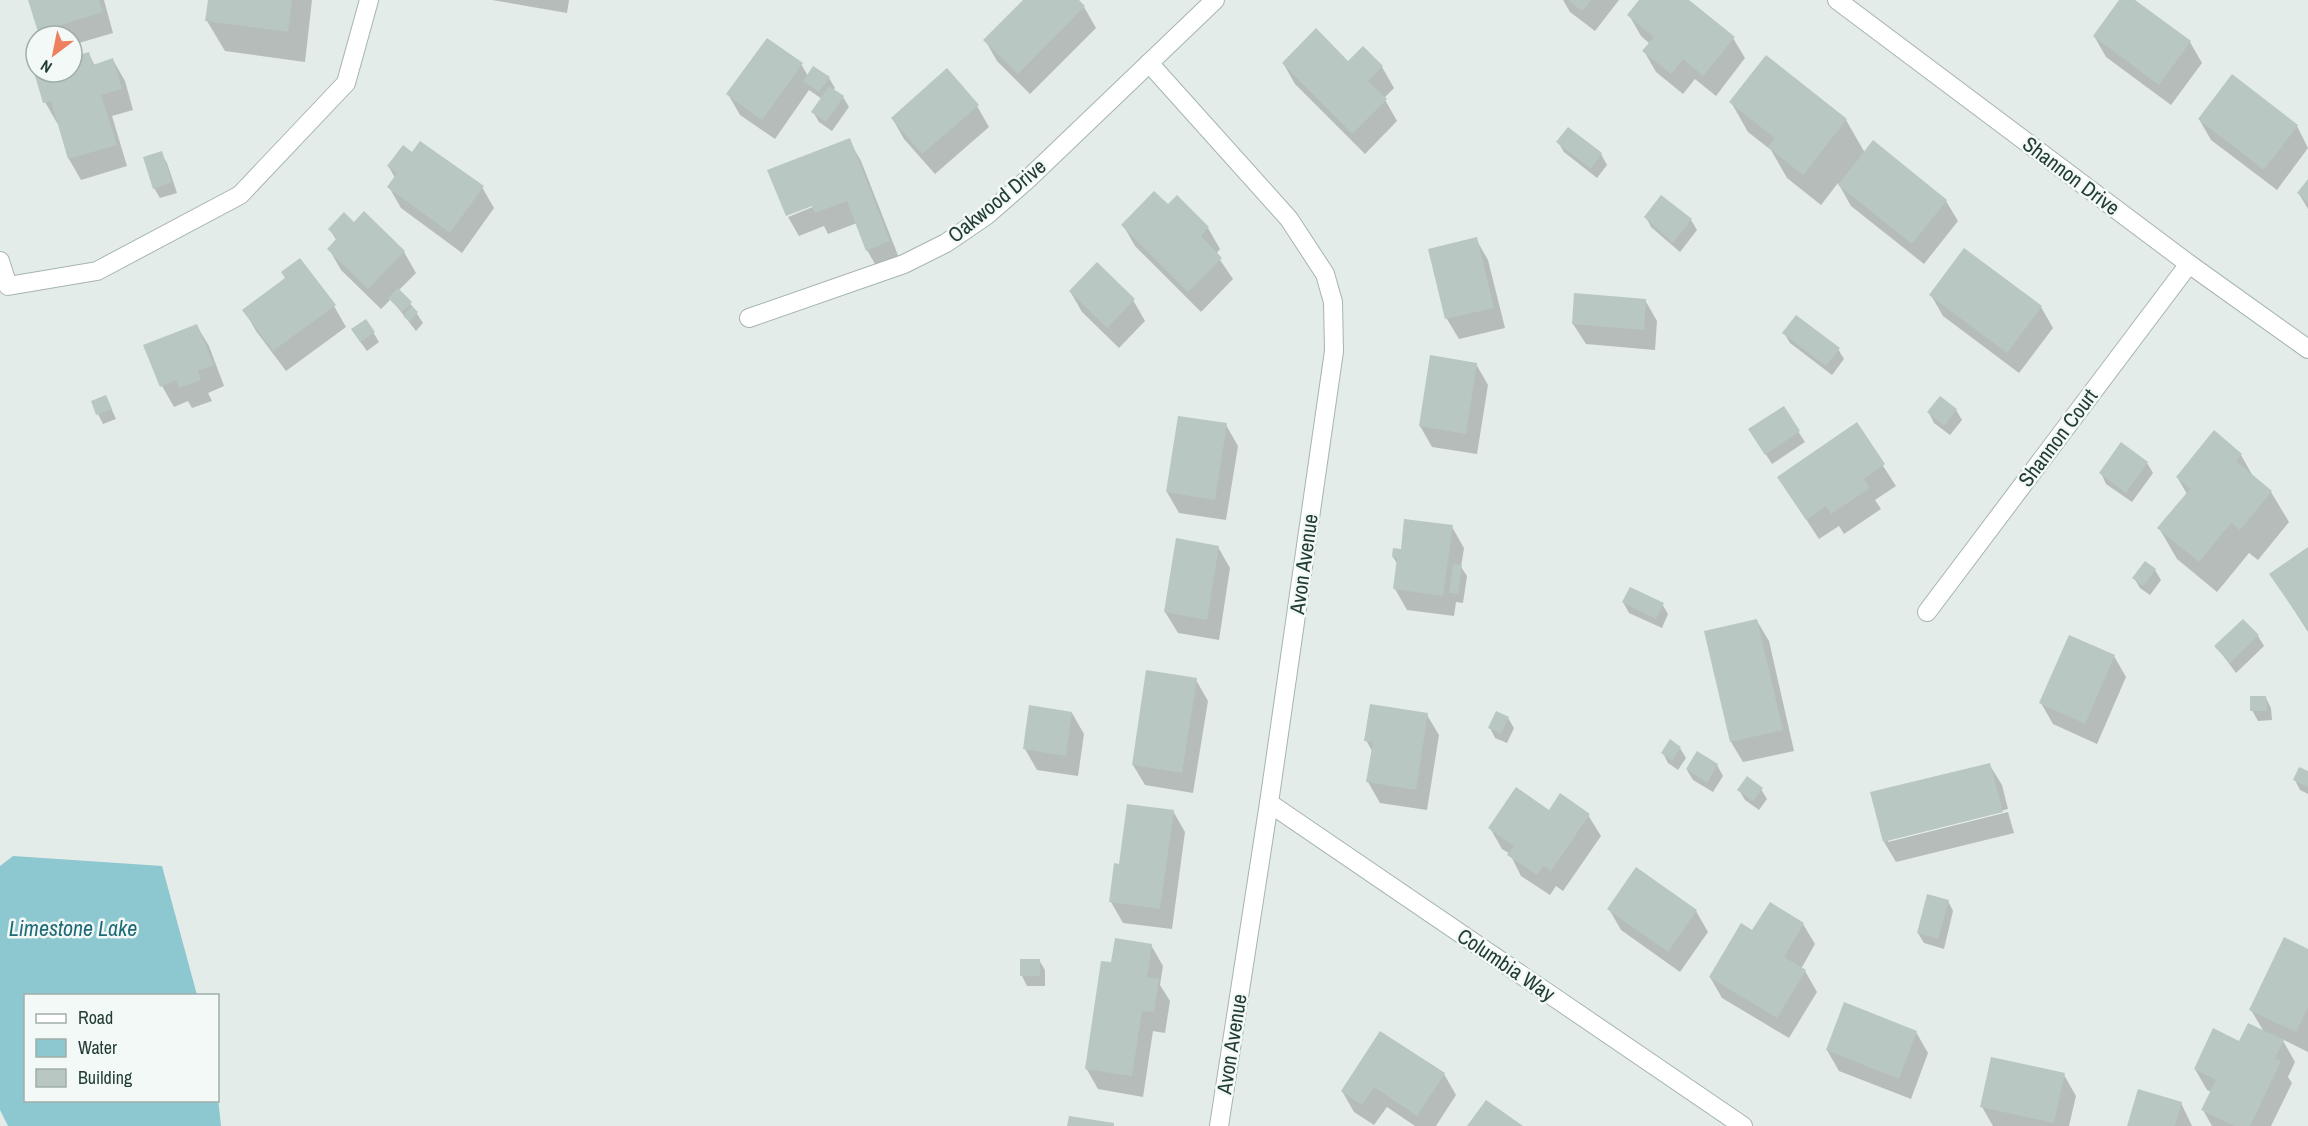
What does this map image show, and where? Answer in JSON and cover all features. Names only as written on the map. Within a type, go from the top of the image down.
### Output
[{"type":"street","points":[[0,261],[8,286],[97,271],[240,195],[346,83],[369,0]]},
{"type":"street","points":[[1149,63],[1215,0]]},
{"type":"street","name":"Shannon Drive","points":[[1837,0],[2188,264],[2308,349]]},
{"type":"street","name":"Oakwood Drive","points":[[749,318],[904,264],[946,243],[987,215],[1027,180],[1149,63]]},
{"type":"street","name":"Avon Avenue","points":[[1149,63],[1289,219],[1325,274],[1334,302],[1334,351],[1220,1126]]},
{"type":"street","name":"Shannon Court","points":[[1928,612],[2188,264]]},
{"type":"street","name":"Columbia Way","points":[[1269,803],[1743,1126]]},
{"type":"water","name":"Limestone Lake","points":[[13,856],[162,866],[197,994],[24,994],[24,1102],[218,1102],[221,1126],[8,1126],[0,1110],[0,866]]},
{"type":"building","points":[[28,0],[99,0],[103,12],[64,24],[36,24]]},
{"type":"building","points":[[208,0],[292,0],[288,32],[205,21]]},
{"type":"building","points":[[1023,0],[1079,0],[1085,6],[1018,74],[983,40]]},
{"type":"building","points":[[1568,0],[1591,0],[1582,11]]},
{"type":"building","points":[[1639,0],[1689,0],[1735,37],[1703,76],[1683,59],[1671,74],[1642,51],[1654,37],[1627,15]]},
{"type":"building","points":[[2119,0],[2135,0],[2191,41],[2159,85],[2093,36]]},
{"type":"building","points":[[1316,28],[1348,61],[1363,46],[1383,66],[1368,81],[1387,99],[1352,134],[1282,63]]},
{"type":"building","points":[[767,38],[803,63],[762,120],[726,94]]},
{"type":"building","points":[[89,52],[93,65],[113,58],[122,89],[101,95],[117,145],[68,159],[51,101],[43,103],[37,84],[84,84],[84,53]]},
{"type":"building","points":[[1766,55],[1847,119],[1803,175],[1768,147],[1775,138],[1729,102]]},
{"type":"building","points":[[813,66],[830,77],[819,92],[803,81]]},
{"type":"building","points":[[947,68],[979,105],[922,154],[891,118]]},
{"type":"building","points":[[2232,74],[2298,125],[2264,170],[2198,119]]},
{"type":"building","points":[[829,86],[844,96],[826,122],[811,112]]},
{"type":"building","points":[[1568,127],[1602,153],[1591,169],[1556,142]]},
{"type":"building","points":[[850,138],[890,241],[866,251],[847,201],[815,213],[812,206],[786,216],[767,170]]},
{"type":"building","points":[[1873,140],[1947,200],[1912,244],[1838,185]]},
{"type":"building","points":[[420,141],[484,186],[450,233],[387,187],[397,173],[387,166],[403,145],[412,152]]},
{"type":"building","points":[[162,151],[172,182],[153,189],[143,157]]},
{"type":"building","points":[[2308,179],[2308,202],[2297,193]]},
{"type":"building","points":[[1154,191],[1168,204],[1177,195],[1209,227],[1201,236],[1222,258],[1188,292],[1121,225]]},
{"type":"building","points":[[1661,195],[1692,219],[1673,243],[1644,217]]},
{"type":"building","points":[[364,211],[405,251],[368,289],[327,249],[337,238],[328,229],[344,212],[354,222]]},
{"type":"building","points":[[1477,237],[1494,308],[1445,319],[1428,249]]},
{"type":"building","points":[[1964,248],[2042,306],[2007,353],[1929,295]]},
{"type":"building","points":[[300,258],[336,305],[273,351],[242,310],[285,278],[281,272]]},
{"type":"building","points":[[1097,262],[1135,299],[1107,328],[1069,291]]},
{"type":"building","points":[[398,288],[412,302],[402,312],[388,298]]},
{"type":"building","points":[[1574,293],[1646,299],[1644,330],[1572,324]]},
{"type":"building","points":[[412,306],[418,312],[410,322],[403,316]]},
{"type":"building","points":[[1796,315],[1840,348],[1826,366],[1782,333]]},
{"type":"building","points":[[366,319],[375,332],[360,342],[351,329]]},
{"type":"building","points":[[197,324],[214,365],[198,371],[201,380],[179,388],[176,380],[160,387],[143,345]]},
{"type":"building","points":[[1430,355],[1477,363],[1466,434],[1419,426]]},
{"type":"building","points":[[106,395],[112,409],[96,415],[91,401]]},
{"type":"building","points":[[1940,396],[1957,409],[1944,426],[1927,412]]},
{"type":"building","points":[[1784,406],[1800,431],[1765,455],[1748,429]]},
{"type":"building","points":[[1178,416],[1227,423],[1215,500],[1166,492]]},
{"type":"building","points":[[1857,422],[1885,464],[1864,479],[1870,488],[1831,514],[1826,506],[1806,520],[1777,477]]},
{"type":"building","points":[[2214,430],[2242,454],[2236,461],[2272,491],[2240,530],[2231,523],[2199,562],[2157,528],[2190,489],[2176,477]]},
{"type":"building","points":[[2121,442],[2148,462],[2126,493],[2099,473]]},
{"type":"building","points":[[1404,519],[1453,525],[1443,596],[1393,589],[1397,558],[1392,557],[1393,548],[1401,549]]},
{"type":"building","points":[[1176,538],[1219,546],[1207,620],[1164,612]]},
{"type":"building","points":[[2308,547],[2308,630],[2269,574]]},
{"type":"building","points":[[2145,561],[2156,569],[2143,586],[2132,578]]},
{"type":"building","points":[[1453,564],[1462,565],[1458,594],[1449,593]]},
{"type":"building","points":[[1630,587],[1664,603],[1656,619],[1622,602]]},
{"type":"building","points":[[1757,619],[1783,730],[1730,742],[1704,631]]},
{"type":"building","points":[[2243,619],[2259,635],[2230,663],[2214,646]]},
{"type":"building","points":[[2069,635],[2115,655],[2085,724],[2039,703]]},
{"type":"building","points":[[1146,670],[1197,678],[1182,773],[1132,765]]},
{"type":"building","points":[[2250,696],[2266,696],[2267,711],[2250,711]]},
{"type":"building","points":[[1370,704],[1428,713],[1416,790],[1366,782],[1373,742],[1364,741]]},
{"type":"building","points":[[1029,705],[1072,712],[1066,756],[1023,749]]},
{"type":"building","points":[[1496,711],[1509,717],[1501,734],[1488,728]]},
{"type":"building","points":[[1670,739],[1681,747],[1672,761],[1661,753]]},
{"type":"building","points":[[1697,751],[1718,764],[1707,783],[1686,769]]},
{"type":"building","points":[[1990,763],[2003,812],[1883,842],[1870,792]]},
{"type":"building","points":[[2299,767],[2308,771],[2308,787],[2293,780]]},
{"type":"building","points":[[1747,776],[1763,788],[1753,801],[1737,790]]},
{"type":"building","points":[[1516,787],[1549,810],[1560,793],[1590,814],[1551,871],[1544,866],[1537,875],[1507,855],[1514,846],[1488,828]]},
{"type":"building","points":[[1127,804],[1174,810],[1160,909],[1109,902],[1114,863],[1119,864]]},
{"type":"building","points":[[1636,867],[1697,910],[1668,952],[1607,909]]},
{"type":"building","points":[[1927,894],[1949,900],[1938,939],[1917,933]]},
{"type":"building","points":[[1770,902],[1804,923],[1784,957],[1806,970],[1777,1018],[1709,977],[1741,923],[1752,930]]},
{"type":"building","points":[[2284,937],[2308,949],[2308,1007],[2296,1032],[2249,1010]]},
{"type":"building","points":[[1115,938],[1152,944],[1147,977],[1159,979],[1154,1012],[1142,1011],[1132,1076],[1085,1069],[1101,961],[1111,962]]},
{"type":"building","points":[[1020,959],[1040,959],[1040,976],[1020,976]]},
{"type":"building","points":[[1844,1002],[1917,1031],[1899,1079],[1826,1050]]},
{"type":"building","points":[[2248,1023],[2284,1040],[2275,1058],[2281,1061],[2250,1126],[2235,1126],[2201,1110],[2216,1080],[2194,1069],[2213,1028],[2239,1041]]},
{"type":"building","points":[[1380,1031],[1445,1073],[1417,1116],[1374,1087],[1362,1105],[1341,1091]]},
{"type":"building","points":[[1991,1057],[2065,1073],[2054,1123],[1980,1107]]},
{"type":"building","points":[[2138,1089],[2182,1102],[2175,1126],[2127,1126]]},
{"type":"building","points":[[1486,1100],[1523,1126],[1467,1126]]},
{"type":"building","points":[[1069,1116],[1114,1123],[1114,1126],[1067,1126]]}]
